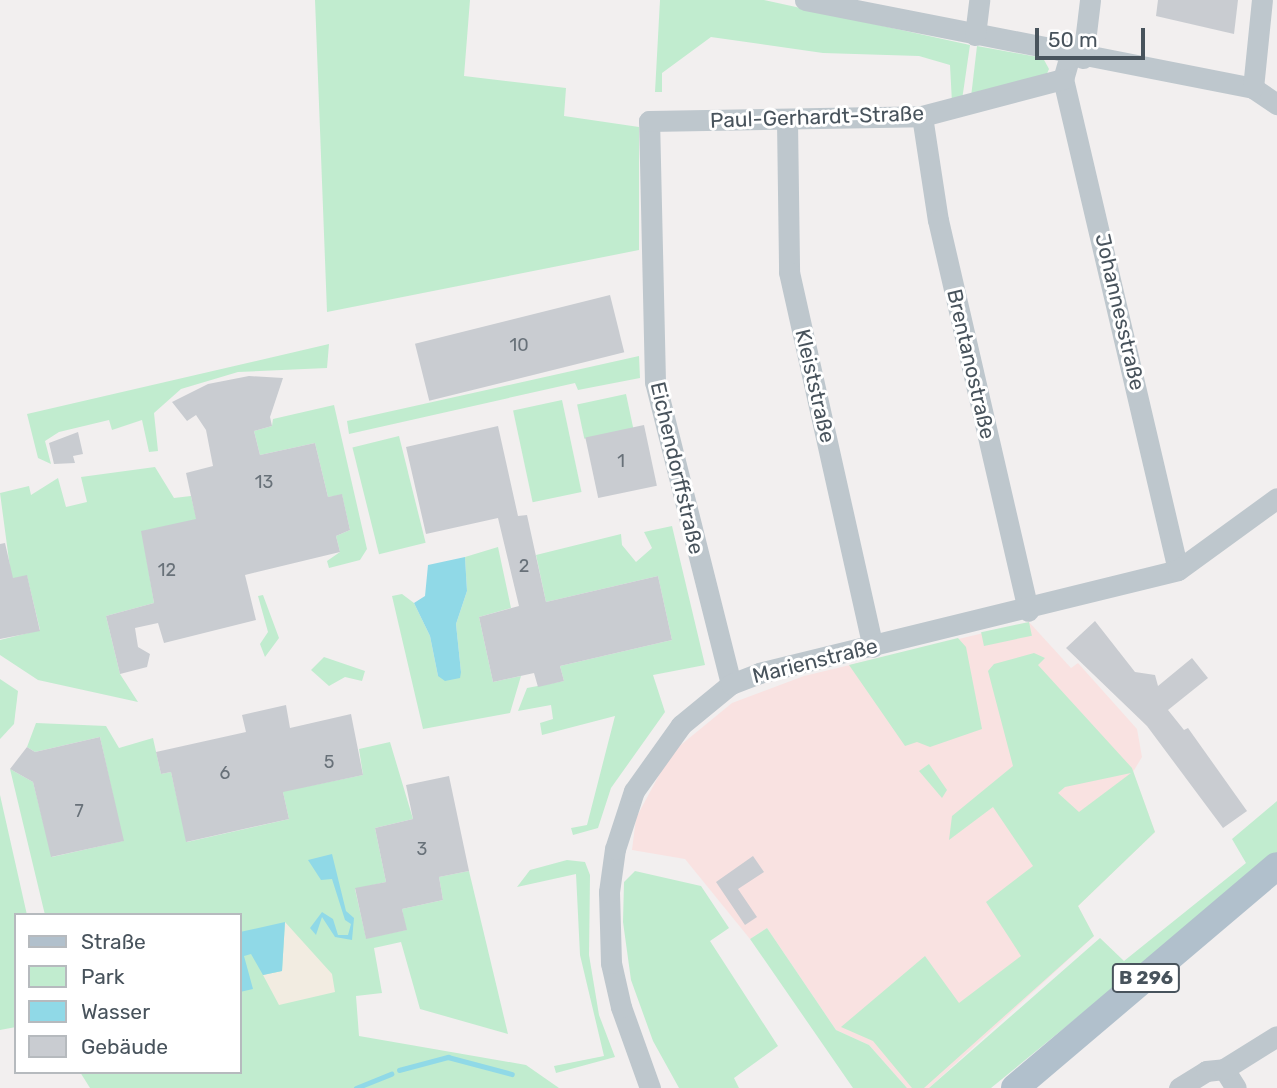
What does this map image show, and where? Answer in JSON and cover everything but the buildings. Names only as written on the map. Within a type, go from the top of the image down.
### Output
[{"type":"main road","name":"B 296","points":[[1015,1088],[1277,866]]},
{"type":"street","points":[[804,0],[883,9],[975,35],[1077,57],[1253,88],[1277,104]]},
{"type":"street","points":[[975,35],[979,0]]},
{"type":"street","name":"Johannesstraße","points":[[1090,0],[1077,57],[1063,79],[1178,570]]},
{"type":"street","points":[[1253,88],[1262,0]]},
{"type":"street","name":"Paul-Gerhardt-Straße","points":[[649,121],[787,121],[922,116],[1063,79]]},
{"type":"street","name":"Brentanostraße","points":[[922,116],[938,220],[1028,611]]},
{"type":"street","name":"Eichendorffstraße","points":[[649,121],[655,382],[731,684]]},
{"type":"street","name":"Kleiststraße","points":[[787,121],[789,272],[873,647]]},
{"type":"street","name":"Marienstraße","points":[[650,1088],[635,1054],[611,963],[609,892],[615,849],[634,791],[663,744],[731,684],[1028,611],[1178,570],[1235,524],[1277,498]]},
{"type":"street","points":[[1179,1088],[1206,1071],[1224,1069],[1277,1035]]},
{"type":"street","points":[[1224,1069],[1236,1088]]},
{"type":"shaded area","points":[[1029,622],[1071,668],[1078,663],[1137,729],[1142,757],[1133,772],[1155,832],[1078,906],[1094,936],[929,1088],[907,1088],[869,1045],[836,1030],[767,928],[750,939],[685,859],[632,850],[636,818],[671,753],[732,703],[804,676]]},
{"type":"green space","points":[[315,0],[470,0],[464,76],[566,88],[564,116],[639,127],[639,250],[327,312]]},
{"type":"green space","points":[[660,0],[764,0],[970,45],[962,100],[952,103],[950,65],[919,56],[823,53],[711,37],[662,73],[662,92],[655,92]]},
{"type":"green space","points":[[977,46],[1043,58],[1049,69],[1046,76],[971,97]]},
{"type":"green space","points":[[329,344],[327,368],[238,372],[181,389],[154,413],[158,451],[149,452],[142,420],[112,430],[109,420],[59,432],[45,441],[51,464],[38,458],[27,414]]},
{"type":"green space","points":[[639,356],[640,378],[578,390],[575,383],[349,434],[347,421]]},
{"type":"green space","points":[[626,394],[633,428],[584,439],[577,404]]},
{"type":"green space","points":[[562,400],[582,492],[533,502],[513,410]]},
{"type":"green space","points":[[334,405],[367,549],[360,560],[329,568],[327,561],[340,552],[336,536],[350,530],[342,495],[328,497],[315,443],[260,455],[254,431],[272,426],[273,419]]},
{"type":"green space","points":[[399,436],[426,543],[379,554],[352,448]]},
{"type":"green space","points":[[155,467],[174,498],[191,496],[203,546],[142,531],[154,603],[106,616],[120,674],[138,702],[38,680],[0,655],[0,640],[40,630],[27,576],[5,580],[10,568],[0,493],[29,486],[31,495],[58,478],[66,507],[87,502],[81,477]]},
{"type":"green space","points":[[672,526],[705,665],[653,675],[665,712],[611,788],[598,828],[573,835],[571,828],[587,825],[615,716],[542,735],[540,723],[553,719],[551,705],[518,711],[527,688],[564,681],[560,666],[672,640],[658,576],[546,602],[536,555],[621,534],[622,545],[636,562],[652,548],[644,532]]},
{"type":"green space","points":[[498,547],[511,608],[479,617],[493,682],[521,676],[510,713],[423,729],[392,596],[402,594],[414,603],[430,636],[438,676],[461,672],[456,624],[467,591],[465,557]]},
{"type":"green space","points":[[263,595],[279,638],[265,657],[260,644],[268,632],[258,596]]},
{"type":"green space","points":[[1029,622],[1032,636],[984,646],[981,632]]},
{"type":"green space","points":[[958,638],[966,647],[982,729],[930,747],[917,742],[905,746],[849,665]]},
{"type":"green space","points":[[1034,653],[1045,658],[1038,665],[1132,768],[1155,832],[1078,906],[1094,936],[924,1088],[912,1088],[873,1041],[841,1027],[925,956],[959,1003],[1021,956],[986,902],[1033,866],[993,807],[949,840],[952,816],[1013,766],[988,671],[994,664]],"holes":[[[1131,773],[1079,812],[1058,793],[1065,787]]]},
{"type":"green space","points":[[324,657],[365,671],[362,681],[345,677],[329,686],[311,670]]},
{"type":"green space","points":[[0,679],[18,691],[14,724],[0,739]]},
{"type":"green space","points":[[36,723],[106,726],[119,748],[153,738],[161,774],[171,772],[187,842],[289,819],[278,770],[304,787],[363,775],[359,749],[390,742],[413,819],[375,828],[386,882],[355,889],[366,938],[406,930],[402,909],[443,900],[439,877],[469,871],[508,1034],[420,1009],[401,942],[374,948],[382,993],[356,996],[359,1036],[526,1065],[559,1088],[90,1088],[81,1074],[242,1074],[242,913],[45,913],[10,769],[33,782],[52,857],[123,841],[100,737],[35,752],[27,747]]},
{"type":"green space","points":[[929,764],[947,790],[942,798],[919,771]]},
{"type":"green space","points":[[0,795],[27,913],[14,913],[14,1027],[0,1030]]},
{"type":"green space","points":[[1277,801],[1277,854],[991,1088],[929,1088],[1100,938],[1124,961],[1246,863],[1232,839]]},
{"type":"green space","points":[[567,860],[585,862],[590,875],[589,955],[599,1015],[615,1057],[556,1073],[554,1066],[604,1056],[580,955],[576,874],[517,887],[530,870]]},
{"type":"green space","points":[[635,871],[701,886],[729,928],[710,941],[778,1046],[734,1078],[739,1088],[679,1088],[653,1041],[631,980],[623,922],[624,882]]},
{"type":"green space","points":[[767,928],[836,1030],[869,1045],[907,1088],[853,1088],[750,939]]},
{"type":"sand","points":[[285,922],[332,974],[335,992],[279,1005],[263,975],[282,971]]},
{"type":"water","points":[[465,557],[467,591],[456,624],[461,672],[460,678],[445,681],[438,676],[430,636],[414,603],[425,596],[428,565]]},
{"type":"water","points":[[332,854],[346,911],[354,918],[352,940],[335,937],[322,917],[316,935],[310,928],[322,912],[333,919],[338,935],[348,935],[351,924],[345,920],[332,879],[321,880],[308,860]]},
{"type":"water","points":[[285,922],[282,971],[263,975],[251,954],[244,956],[253,989],[242,992],[242,932]]},
{"type":"waterway","points":[[399,1070],[448,1057],[512,1074]]},
{"type":"waterway","points":[[356,1088],[391,1074]]}]
